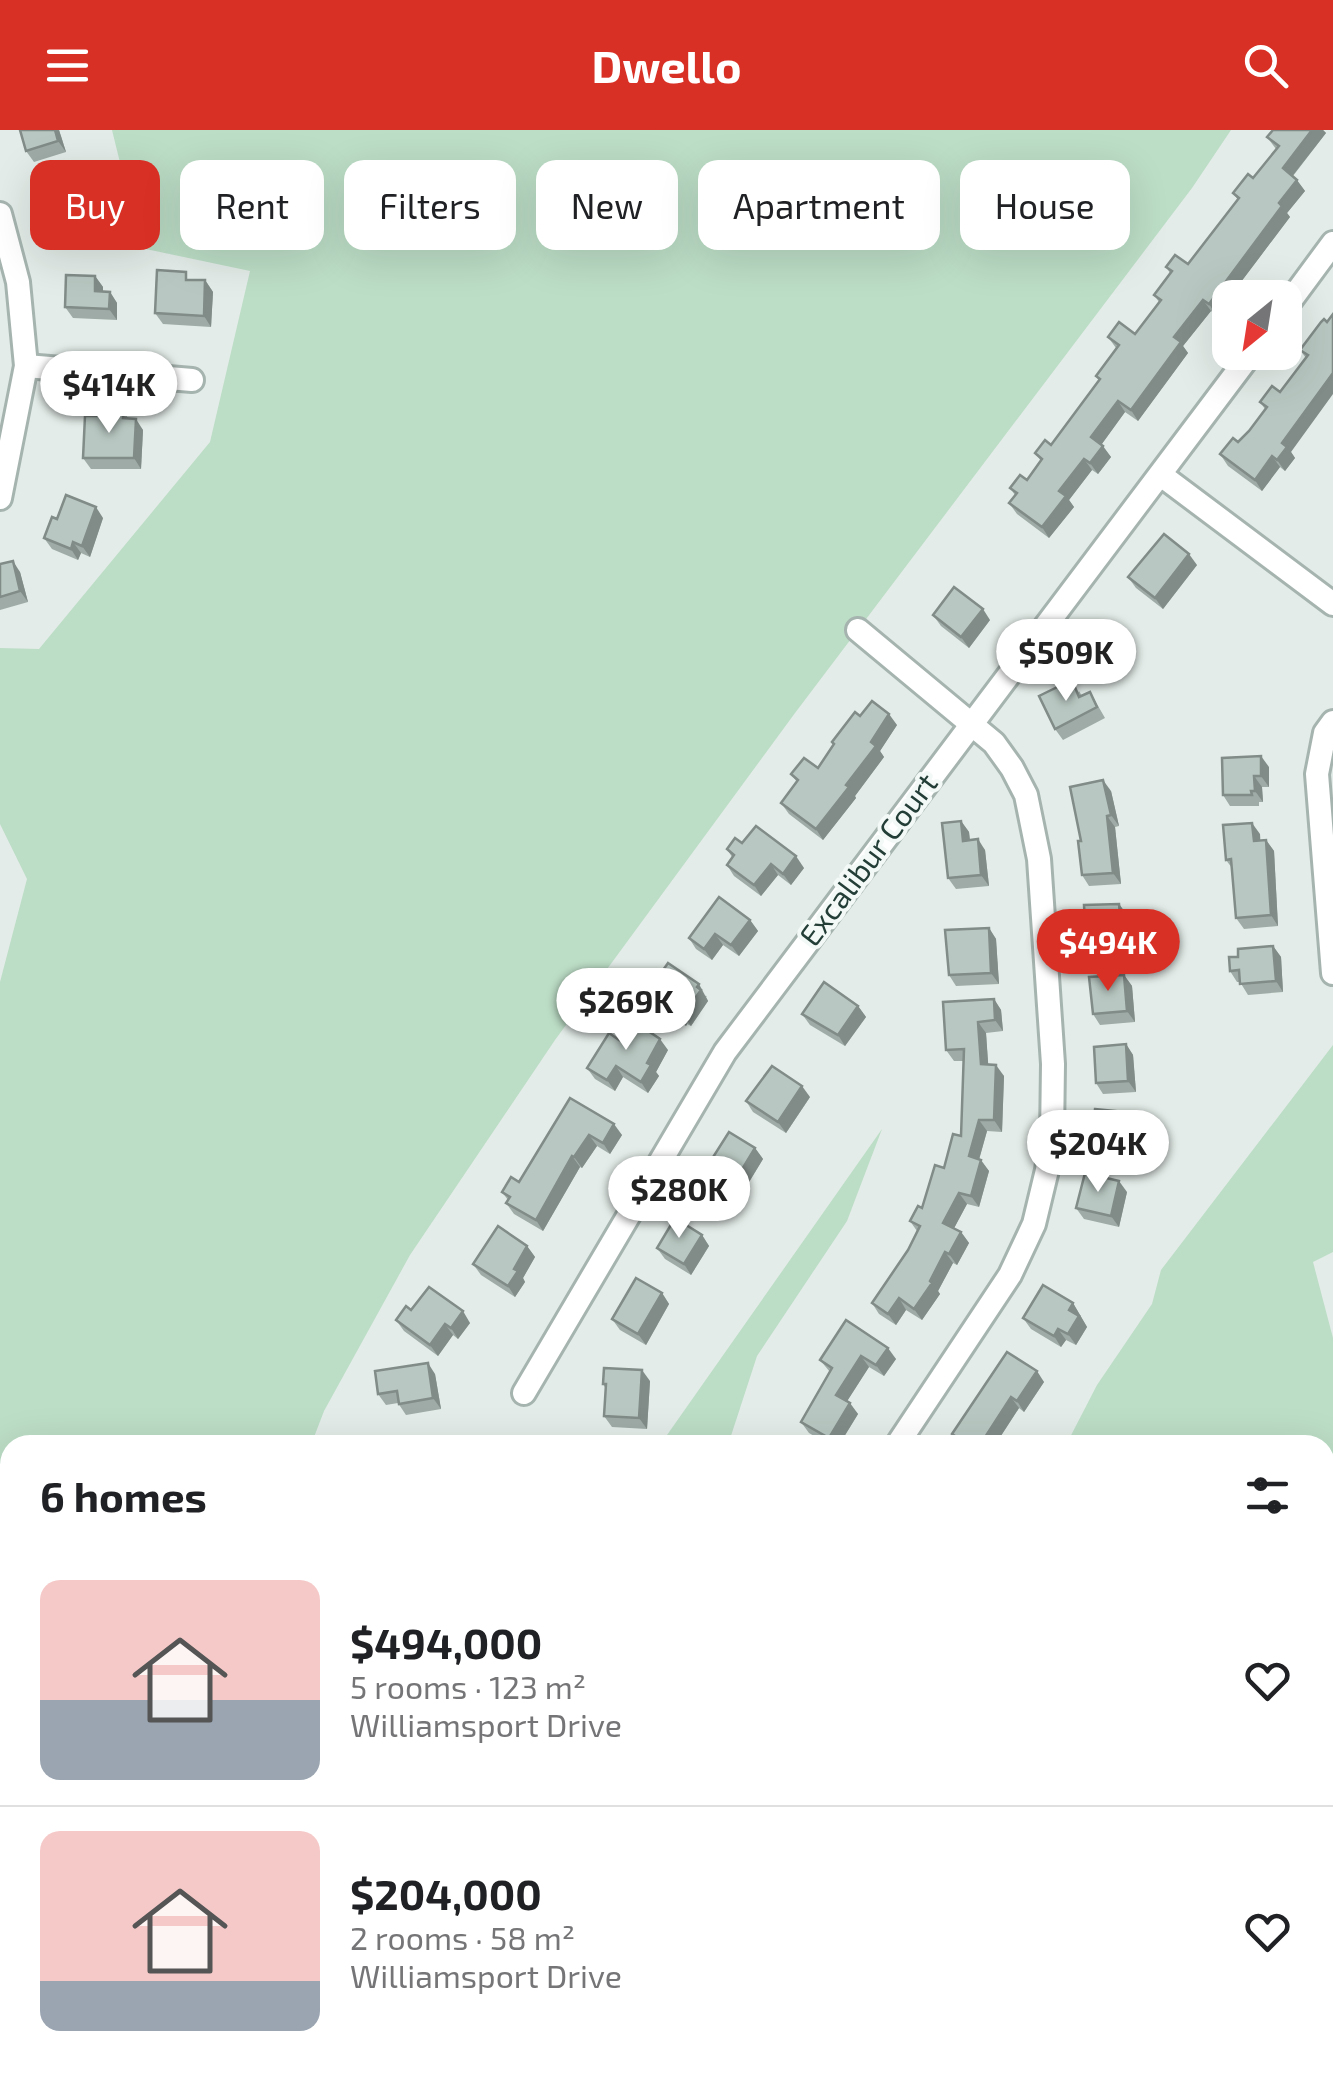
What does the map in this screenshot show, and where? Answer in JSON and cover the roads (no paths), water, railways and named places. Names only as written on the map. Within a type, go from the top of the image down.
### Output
[{"type":"street","points":[[0,214],[18,282],[26,366],[0,498]]},
{"type":"street","points":[[1302,285],[1333,243]]},
{"type":"street","points":[[26,366],[192,380]]},
{"type":"street","name":"Excalibur Court","points":[[524,1393],[725,1052],[1239,370]]},
{"type":"street","points":[[1162,475],[1333,604]]},
{"type":"street","points":[[858,630],[994,743],[1026,795],[1039,859],[1053,1064],[1052,1138],[1034,1224],[1010,1276],[905,1435]]},
{"type":"street","points":[[1333,722],[1325,733],[1318,774],[1333,972]]}]
